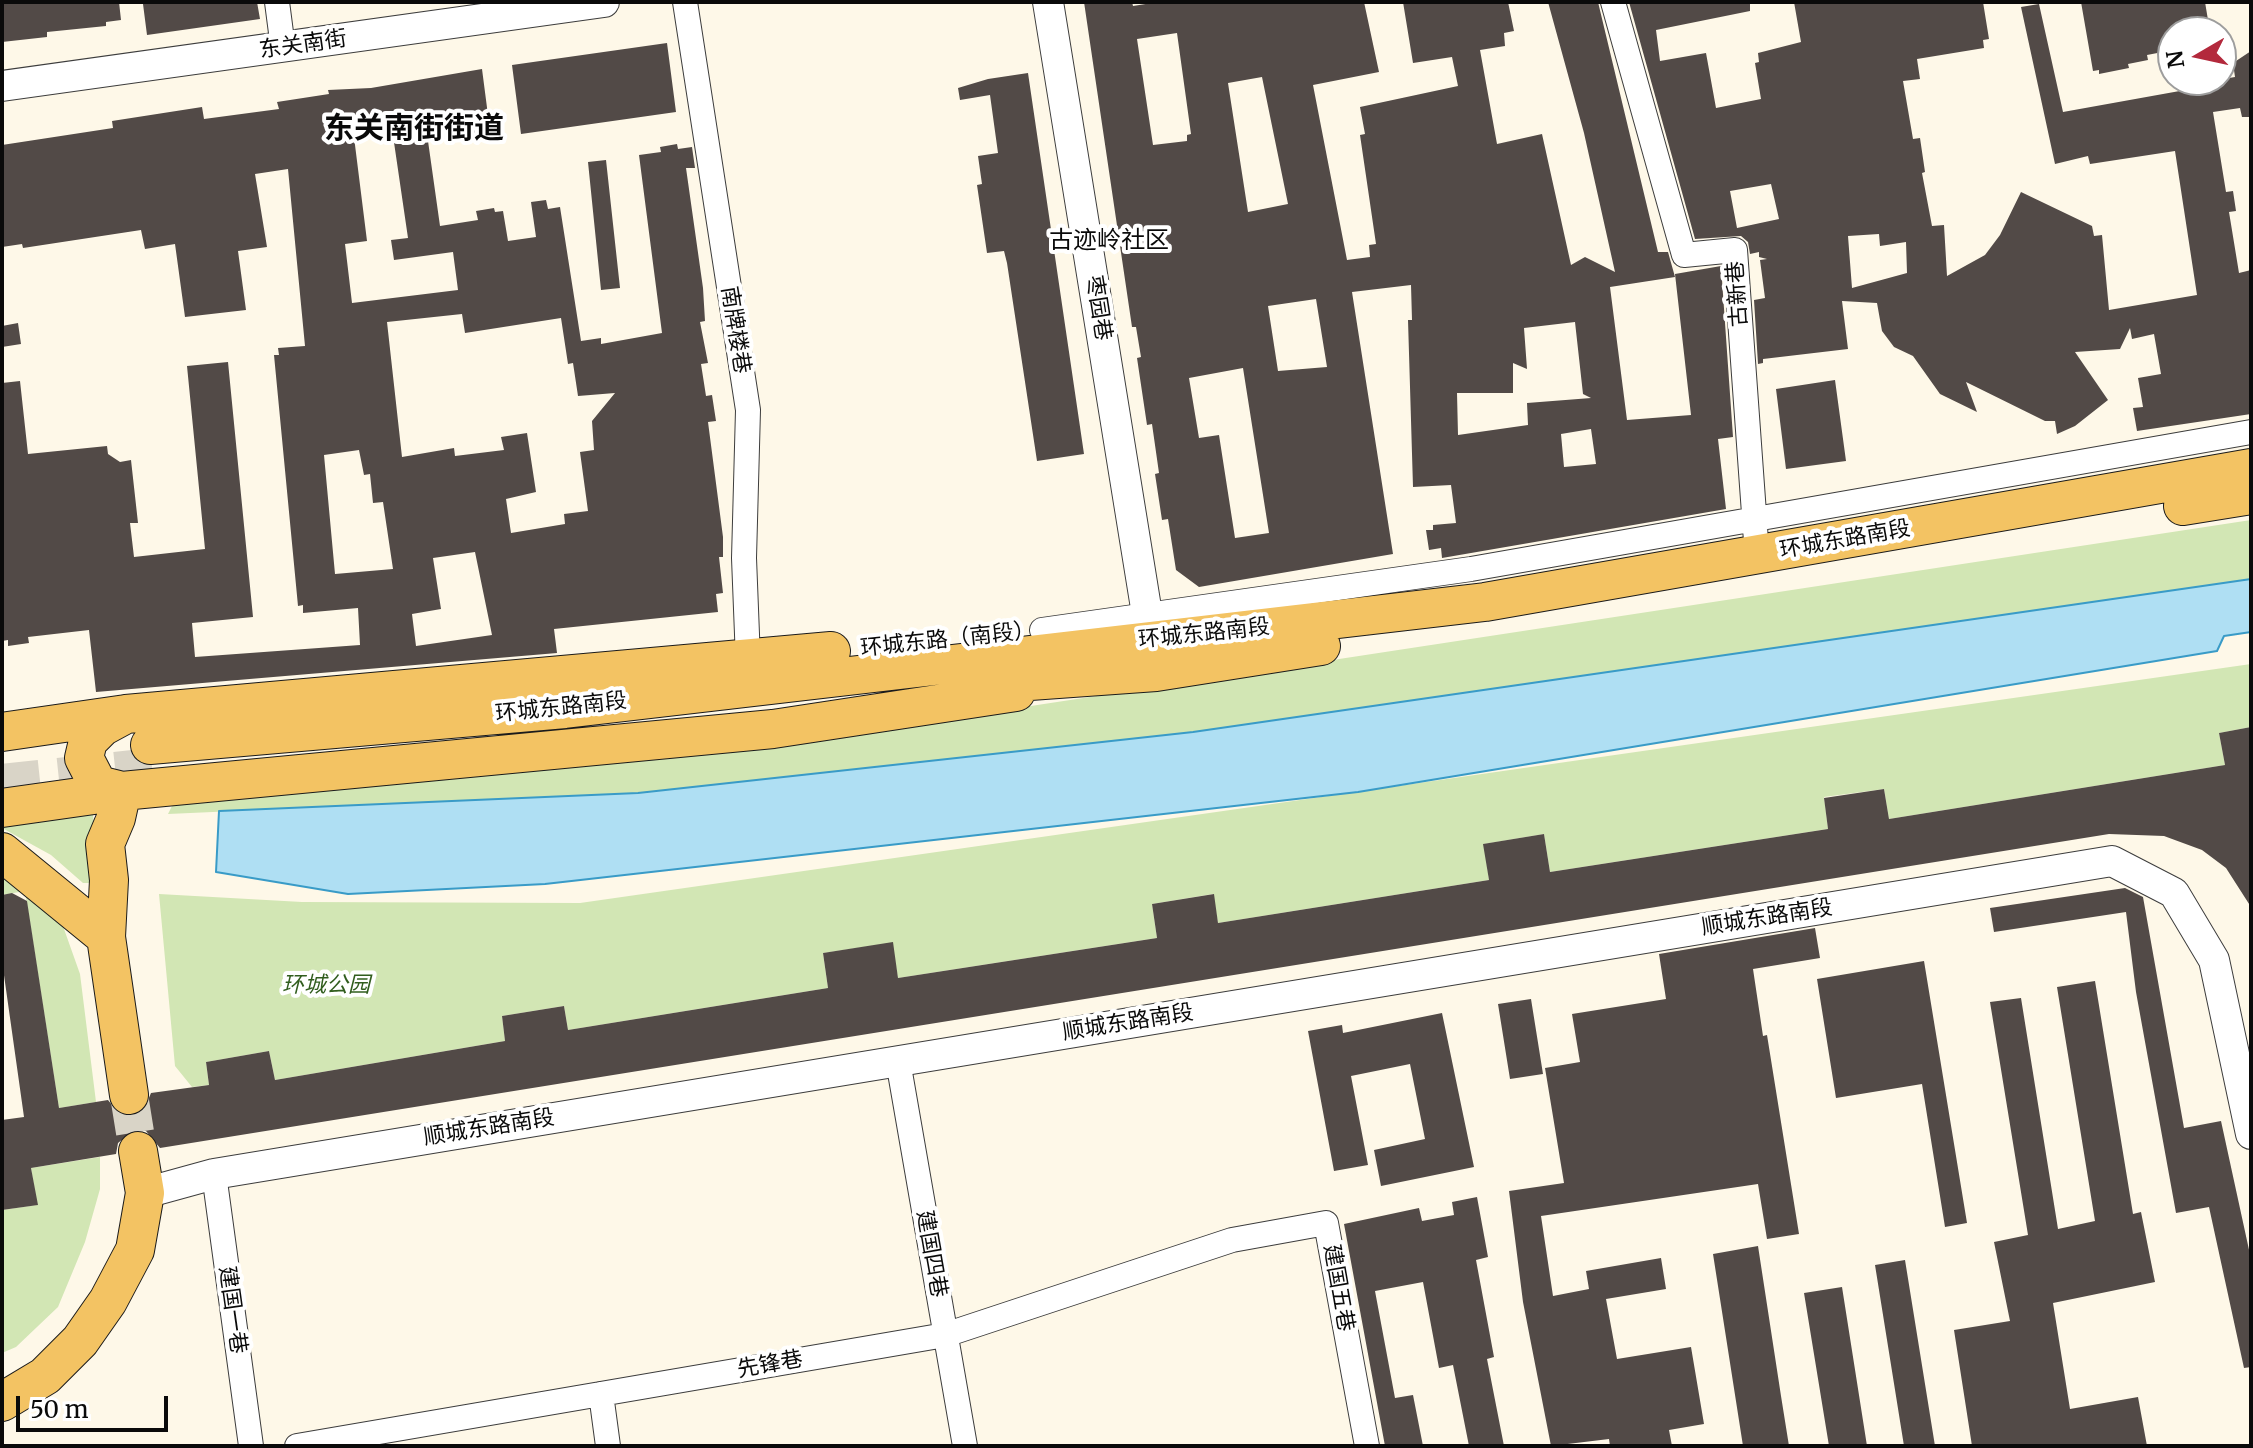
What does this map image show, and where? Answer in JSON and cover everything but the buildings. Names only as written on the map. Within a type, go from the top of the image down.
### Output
[{"type":"main road","name":"环城东路南段","points":[[151,756],[1485,602],[2251,468]]},
{"type":"main road","name":"环城东路南段","points":[[1150,642],[1742,582],[2251,495]]},
{"type":"main road","name":"环城东路（南段）","points":[[2,732],[126,714],[748,660],[1042,630],[1150,642]]},
{"type":"main road","points":[[2,808],[122,791],[773,729],[1150,642]]},
{"type":"main road","points":[[122,791],[98,785],[84,758],[88,741],[102,727],[126,714]]},
{"type":"main road","points":[[122,791],[107,862],[106,937],[129,1095]]},
{"type":"main road","points":[[2,852],[106,937]]},
{"type":"main road","points":[[2,1402],[45,1376],[80,1341],[108,1301],[135,1250],[145,1193],[138,1151]]},
{"type":"street","points":[[277,2],[283,48]]},
{"type":"street","name":"东关南街","points":[[2,86],[283,48],[548,7],[604,2]]},
{"type":"street","name":"南牌楼巷","points":[[685,2],[748,410],[744,558],[748,660]]},
{"type":"street","name":"枣园巷","points":[[1048,2],[1150,642]]},
{"type":"street","name":"古新巷","points":[[1613,2],[1684,255],[1735,250],[1757,555]]},
{"type":"street","points":[[1150,642],[1471,569],[2251,432]]},
{"type":"street","name":"顺城东路南段","points":[[145,1193],[214,1174],[2112,861],[2174,893],[2214,960],[2251,1134]]},
{"type":"street","name":"建国四巷","points":[[898,1061],[965,1446]]},
{"type":"street","name":"建国一巷","points":[[214,1174],[251,1446]]},
{"type":"street","name":"建国五巷","points":[[1232,1240],[1326,1223],[1367,1446]]},
{"type":"street","name":"先锋巷","points":[[297,1446],[945,1335],[1232,1240]]},
{"type":"street","points":[[601,1394],[608,1446]]},
{"type":"green space","points":[[2251,520],[2251,579],[1193,732],[638,793],[168,814],[181,788],[775,745]]},
{"type":"green space","name":"环城公园","points":[[2251,664],[2251,727],[2219,733],[2225,765],[1889,819],[1884,789],[1824,797],[1828,829],[1550,872],[1544,834],[1484,844],[1489,880],[1218,923],[1213,894],[1152,904],[1157,938],[898,978],[892,943],[823,953],[828,988],[568,1030],[564,1006],[502,1016],[505,1041],[275,1080],[269,1051],[206,1062],[209,1085],[192,1087],[175,1066],[159,894],[302,902],[580,903]]},
{"type":"green space","points":[[93,815],[100,882],[93,883],[83,883],[51,855],[2,828],[2,822]]},
{"type":"green space","points":[[2,867],[53,898],[80,974],[96,1102],[59,1108],[25,891],[2,895]]},
{"type":"green space","points":[[100,1157],[100,1189],[85,1242],[58,1307],[16,1347],[2,1353],[2,1210],[37,1205],[31,1168]]},
{"type":"water","points":[[2251,579],[2251,632],[2224,636],[2217,651],[1358,792],[545,884],[348,894],[216,872],[219,811],[638,793],[1193,732]]},
{"type":"tunnel","points":[[2,783],[152,767]]},
{"type":"tunnel","points":[[129,1095],[138,1151]]},
{"type":"district","name":"东关南街街道","points":[[414,130]]},
{"type":"district","name":"古迹岭社区","points":[[1109,241]]}]
